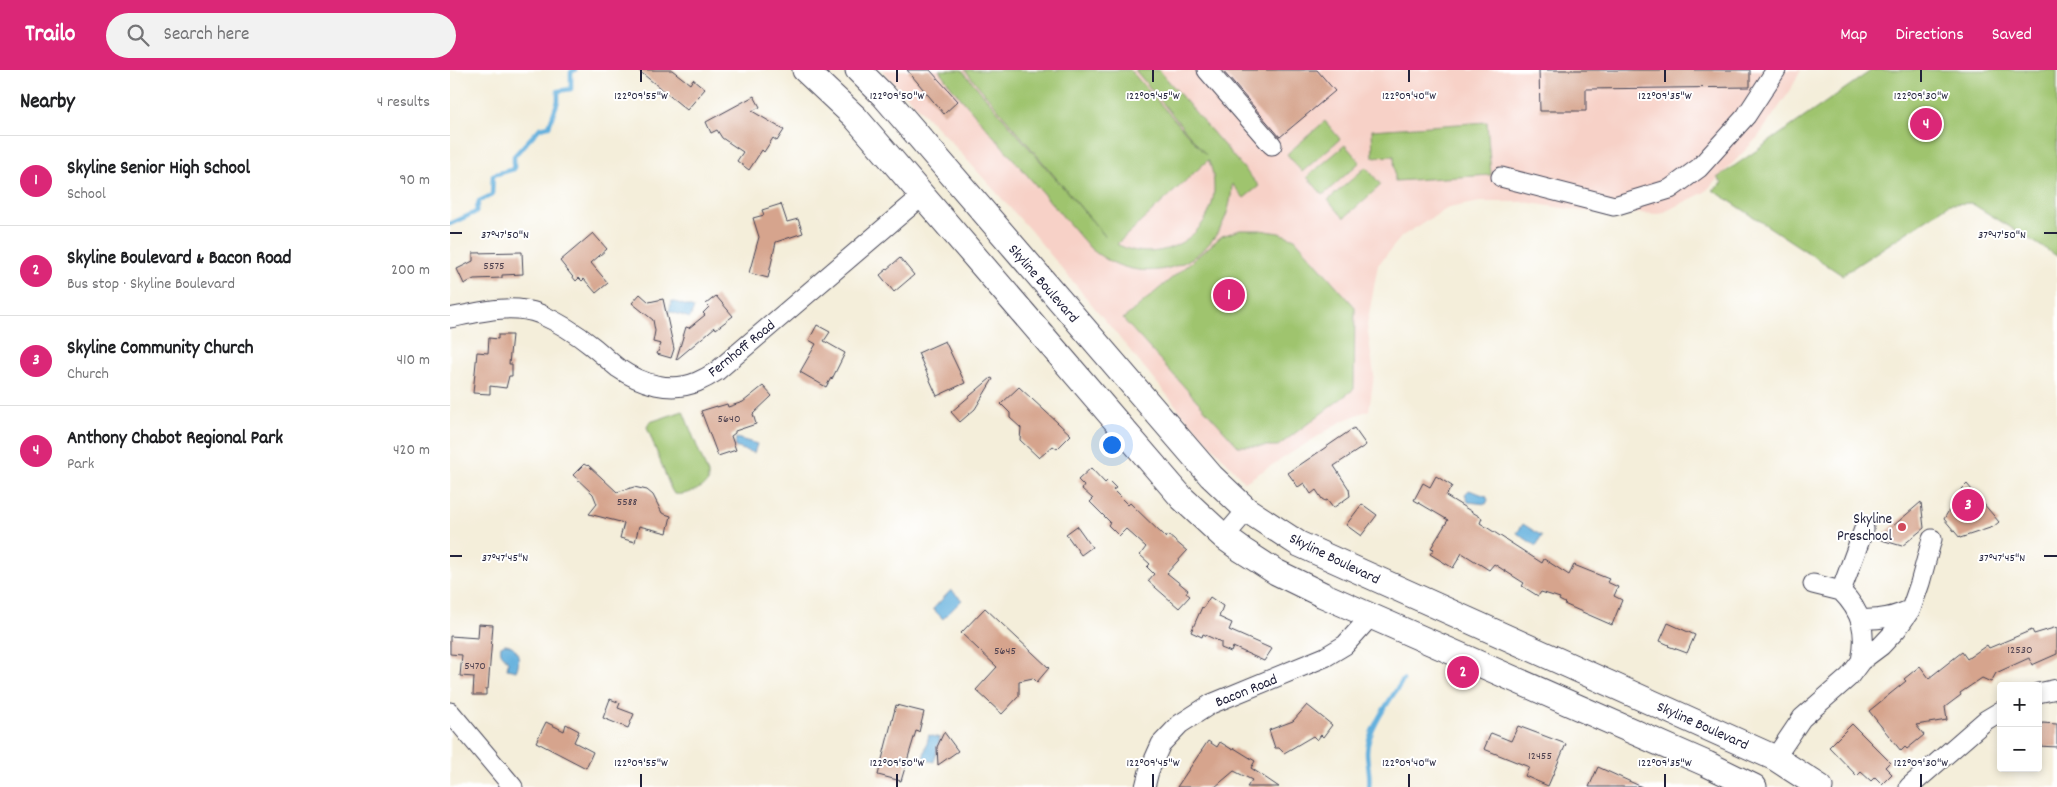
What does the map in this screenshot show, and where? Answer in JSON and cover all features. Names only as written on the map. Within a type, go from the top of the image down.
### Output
[{"type":"main road","points":[[805,70],[855,117],[1182,498],[1224,537],[1276,572],[1371,616],[1707,764],[1754,787]]},
{"type":"main road","name":"Skyline Boulevard","points":[[858,70],[884,96],[1211,476],[1247,510],[1299,544],[1775,758],[1820,787]]},
{"type":"street","points":[[1207,70],[1272,145]]},
{"type":"street","points":[[1501,177],[1614,206],[1670,188],[1699,168],[1740,123],[1776,70]]},
{"type":"street","name":"Fernhoff Road","points":[[450,318],[477,312],[511,309],[539,314],[563,326],[592,345],[619,368],[636,379],[658,387],[677,387],[696,383],[717,371],[922,196]]},
{"type":"street","points":[[1224,537],[1247,510]]},
{"type":"street","points":[[1841,591],[1864,528]]},
{"type":"street","points":[[1775,758],[1802,718],[1849,677],[1861,661],[1881,646],[1898,629],[1911,609],[1932,539]]},
{"type":"street","points":[[1813,584],[1841,591],[1861,619],[1864,631],[1861,661]]},
{"type":"street","points":[[1861,619],[1881,620],[1897,616],[1911,609]]},
{"type":"street","name":"Bacon Road","points":[[1145,787],[1161,744],[1180,724],[1211,704],[1325,657],[1345,645],[1371,616]]},
{"type":"street","points":[[2042,692],[2057,689]]},
{"type":"street","points":[[450,712],[513,787]]},
{"type":"street","points":[[1909,787],[1986,720],[1997,713]]},
{"type":"shaded area","points":[[882,70],[1801,70],[1790,91],[1758,137],[1705,192],[1660,214],[1581,211],[1524,202],[1480,202],[1448,208],[1402,236],[1378,265],[1367,325],[1374,375],[1369,410],[1344,420],[1245,482],[1182,413],[1030,230],[951,142]]},
{"type":"green space","points":[[939,70],[962,70],[1105,236],[965,70],[1130,70],[1206,155],[1135,70],[1159,70],[1259,186],[1244,198],[1232,184],[1228,211],[1217,233],[1202,251],[1182,263],[1160,270],[1137,270],[1113,263],[1090,248],[952,88]],"holes":[[[1208,160],[1214,186],[1211,207],[1204,222],[1193,234],[1180,243],[1165,249],[1149,252],[1133,250],[1117,244]]]},
{"type":"green space","points":[[1872,70],[2057,70],[2057,256],[1971,203],[1950,204],[1842,275],[1713,190],[1723,183],[1717,178]]},
{"type":"green space","points":[[1325,121],[1340,139],[1302,172],[1287,154]]},
{"type":"green space","points":[[1487,122],[1491,175],[1395,181],[1394,156],[1373,157],[1372,130]]},
{"type":"green space","points":[[1345,145],[1360,162],[1323,195],[1307,177]]},
{"type":"green space","points":[[1366,167],[1381,185],[1344,218],[1328,200]]},
{"type":"green space","points":[[1240,230],[1260,230],[1279,233],[1295,239],[1355,307],[1354,389],[1278,446],[1238,446],[1123,319],[1222,236]]},
{"type":"green space","points":[[683,411],[708,474],[708,482],[693,491],[674,494],[647,427],[650,422]]},
{"type":"water","points":[[672,301],[694,308],[690,318],[669,311]]},
{"type":"water","points":[[736,438],[757,444],[754,453],[735,447]]},
{"type":"water","points":[[1469,490],[1486,496],[1488,500],[1486,504],[1468,502],[1465,494]]},
{"type":"water","points":[[1523,524],[1542,536],[1536,546],[1517,533]]},
{"type":"water","points":[[951,590],[962,600],[943,619],[933,609]]},
{"type":"water","points":[[505,644],[513,647],[518,654],[518,667],[516,671],[507,669],[508,662],[501,649],[501,646]]},
{"type":"water","points":[[929,735],[940,738],[934,762],[923,759]]},
{"type":"building","points":[[638,70],[672,70],[690,84],[693,79],[705,89],[687,110]]},
{"type":"building","points":[[907,70],[930,70],[958,101],[944,114]]},
{"type":"building","points":[[1222,70],[1317,70],[1335,91],[1280,137]]},
{"type":"building","points":[[1539,70],[1750,70],[1750,87],[1586,89],[1586,111],[1540,111]]},
{"type":"building","points":[[754,96],[760,107],[752,111],[784,130],[777,141],[773,138],[764,152],[762,150],[749,170],[737,161],[743,152],[722,138],[717,130],[711,133],[706,122]]},
{"type":"building","points":[[781,204],[787,222],[798,219],[803,233],[776,242],[768,278],[749,273],[759,237],[753,218],[764,215],[762,210]]},
{"type":"building","points":[[593,233],[607,249],[591,263],[608,283],[596,293],[584,279],[582,281],[579,278],[576,281],[560,261]]},
{"type":"building","points":[[522,252],[523,274],[502,275],[502,278],[474,279],[464,284],[457,269],[473,261],[473,253]]},
{"type":"building","points":[[900,258],[914,275],[894,292],[880,275]]},
{"type":"building","points":[[640,294],[649,302],[663,299],[674,349],[671,358],[657,354],[661,344],[653,342],[655,331],[653,320],[632,303]]},
{"type":"building","points":[[716,296],[733,316],[716,329],[715,327],[676,360],[686,327],[689,328],[705,315],[703,313],[709,307],[706,304]]},
{"type":"building","points":[[817,325],[830,332],[824,341],[845,353],[826,387],[800,372],[816,344],[809,340]]},
{"type":"building","points":[[498,335],[512,335],[509,364],[512,364],[512,376],[509,376],[506,388],[490,386],[490,394],[473,393],[477,352],[488,353],[489,338],[498,339]]},
{"type":"building","points":[[945,341],[965,383],[937,396],[918,353]]},
{"type":"building","points":[[991,378],[993,379],[975,409],[960,422],[951,412]]},
{"type":"building","points":[[763,386],[772,396],[753,414],[756,424],[735,431],[731,436],[736,450],[718,456],[701,411],[727,404],[728,407],[743,402]]},
{"type":"building","points":[[1019,387],[1071,435],[1057,449],[1053,446],[1039,458],[1020,440],[1021,428],[1010,418],[1010,413],[1001,404]]},
{"type":"building","points":[[1354,428],[1366,445],[1334,466],[1349,489],[1350,496],[1333,508],[1327,500],[1322,499],[1316,490],[1311,494],[1304,483],[1298,487],[1288,473]]},
{"type":"building","points":[[584,464],[588,465],[617,492],[634,487],[647,490],[653,495],[662,513],[671,516],[667,533],[639,526],[635,542],[620,538],[624,523],[589,514],[597,504],[593,494],[573,475]]},
{"type":"building","points":[[1091,468],[1105,483],[1108,480],[1116,488],[1113,490],[1128,505],[1130,503],[1166,538],[1168,535],[1187,551],[1167,573],[1188,590],[1186,593],[1190,596],[1179,608],[1148,581],[1154,574],[1147,567],[1150,564],[1140,555],[1146,547],[1126,529],[1119,536],[1108,525],[1110,522],[1090,502],[1093,499],[1082,489],[1084,486],[1078,480]]},
{"type":"building","points":[[1436,476],[1452,486],[1446,496],[1482,518],[1480,523],[1542,563],[1544,559],[1569,575],[1574,565],[1609,579],[1607,582],[1618,587],[1614,596],[1622,600],[1612,625],[1564,604],[1559,600],[1560,598],[1541,592],[1538,596],[1522,586],[1524,583],[1494,564],[1489,570],[1462,553],[1453,568],[1430,554],[1434,549],[1431,548],[1448,520],[1414,500],[1423,483],[1430,487]]},
{"type":"building","points":[[1967,484],[1999,522],[1993,527],[1960,538],[1944,519],[1960,491]]},
{"type":"building","points":[[1921,502],[1924,528],[1902,546],[1878,539]]},
{"type":"building","points":[[1362,504],[1377,515],[1361,536],[1346,525]]},
{"type":"building","points":[[1077,526],[1092,547],[1081,555],[1066,534]]},
{"type":"building","points":[[1210,597],[1223,606],[1219,617],[1232,623],[1229,630],[1272,649],[1264,661],[1233,647],[1231,652],[1221,648],[1221,642],[1203,634],[1202,637],[1191,632],[1202,607]]},
{"type":"building","points":[[985,608],[1049,668],[1037,682],[1033,678],[1019,681],[1019,696],[1002,714],[976,690],[997,667],[961,633]]},
{"type":"building","points":[[1668,623],[1695,635],[1687,653],[1660,641]]},
{"type":"building","points":[[479,624],[493,625],[486,695],[473,695],[474,677],[460,676],[462,655],[450,654],[450,636],[478,638]]},
{"type":"building","points":[[2057,627],[2057,654],[2032,665],[2029,658],[1996,673],[1991,682],[1982,678],[1960,693],[1961,695],[1945,707],[1947,720],[1916,725],[1924,735],[1907,749],[1905,747],[1901,751],[1869,711],[1906,681],[1904,679],[1920,666],[1929,678],[1962,652],[1967,659],[1987,645],[1989,648],[2032,630],[2034,634]]},
{"type":"building","points":[[610,699],[620,703],[618,708],[634,714],[628,728],[603,718]]},
{"type":"building","points":[[896,705],[924,712],[919,732],[916,731],[901,781],[878,775]]},
{"type":"building","points":[[1307,705],[1332,725],[1323,737],[1321,735],[1317,740],[1313,736],[1284,753],[1279,748],[1275,748],[1269,730],[1293,721]]},
{"type":"building","points":[[546,722],[564,731],[566,724],[579,731],[574,742],[593,752],[586,768],[536,742]]},
{"type":"building","points":[[2042,723],[2057,724],[2057,747],[2042,746]]},
{"type":"building","points":[[1852,724],[1890,762],[1885,767],[1892,774],[1882,784],[1875,777],[1871,781],[1861,772],[1857,776],[1829,747]]},
{"type":"building","points":[[1518,726],[1566,744],[1548,786],[1525,776],[1529,767],[1484,749],[1491,733],[1511,741]]},
{"type":"building","points":[[944,732],[958,751],[938,765],[937,747]]},
{"type":"building","points":[[1208,741],[1217,747],[1220,742],[1255,761],[1251,768],[1279,787],[1247,787],[1252,780],[1234,771],[1215,787],[1177,787]]},
{"type":"building","points":[[1598,767],[1642,787],[1589,787]]},
{"type":"waterway","points":[[450,224],[476,212],[479,201],[492,195],[493,175],[514,169],[514,156],[540,128],[549,126],[558,101],[558,91],[571,89],[571,72],[575,70]]},
{"type":"waterway","points":[[1369,787],[1368,743],[1380,715],[1403,680]]},
{"type":"place","name":"Anthony Chabot Regional Park","points":[[1926,124]]},
{"type":"place","name":"Skyline Senior High School","points":[[1229,295]]},
{"type":"place","name":"Skyline Community Church","points":[[1968,505]]},
{"type":"place","name":"Skyline Preschool","points":[[1902,527]]},
{"type":"place","name":"Skyline Boulevard & Bacon Road","points":[[1463,672]]}]
